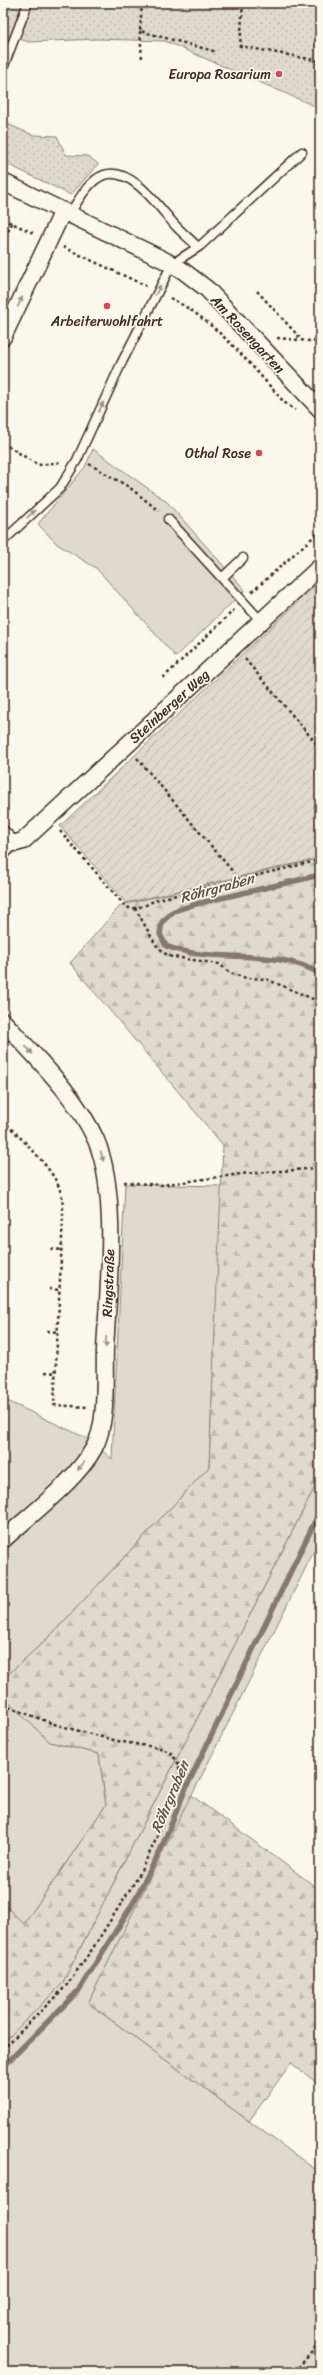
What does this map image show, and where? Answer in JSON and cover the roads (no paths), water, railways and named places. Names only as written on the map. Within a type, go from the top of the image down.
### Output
[{"type":"street","name":"Am Rosengarten","points":[[3,182],[172,264],[207,289],[320,409]]},
{"type":"street","points":[[3,337],[49,240],[67,213]]},
{"type":"street","name":"Steinberger Weg","points":[[16,843],[23,841],[42,821],[127,745],[320,567]]},
{"type":"street","name":"Ringstraße","points":[[3,1021],[63,1090],[86,1123],[100,1150],[107,1182],[110,1237],[103,1408],[100,1433],[90,1455],[70,1478],[3,1540]]},
{"type":"lane","points":[[3,68],[28,3]]},
{"type":"lane","points":[[3,541],[60,488],[77,460],[157,291],[172,264],[198,247],[302,152]]},
{"type":"lane","points":[[67,213],[96,180],[104,175],[112,174],[137,184],[146,192],[174,225],[198,247]]},
{"type":"lane","points":[[168,519],[262,621]]},
{"type":"lane","points":[[222,578],[243,558]]},
{"type":"lane","points":[[3,828],[16,843],[3,856]]},
{"type":"waterway","name":"Röhrgraben","points":[[320,875],[196,904],[174,911],[162,922],[160,934],[166,946],[185,952],[284,960],[320,974]]},
{"type":"waterway","name":"Röhrgraben","points":[[3,2067],[79,1990],[132,1905],[160,1851],[186,1788],[320,1511]]},
{"type":"place","name":"Europa Rosarium","points":[[279,74]]},
{"type":"place","name":"Arbeiterwohlfahrt","points":[[107,306]]},
{"type":"place","name":"Othal Rose","points":[[259,453]]}]
